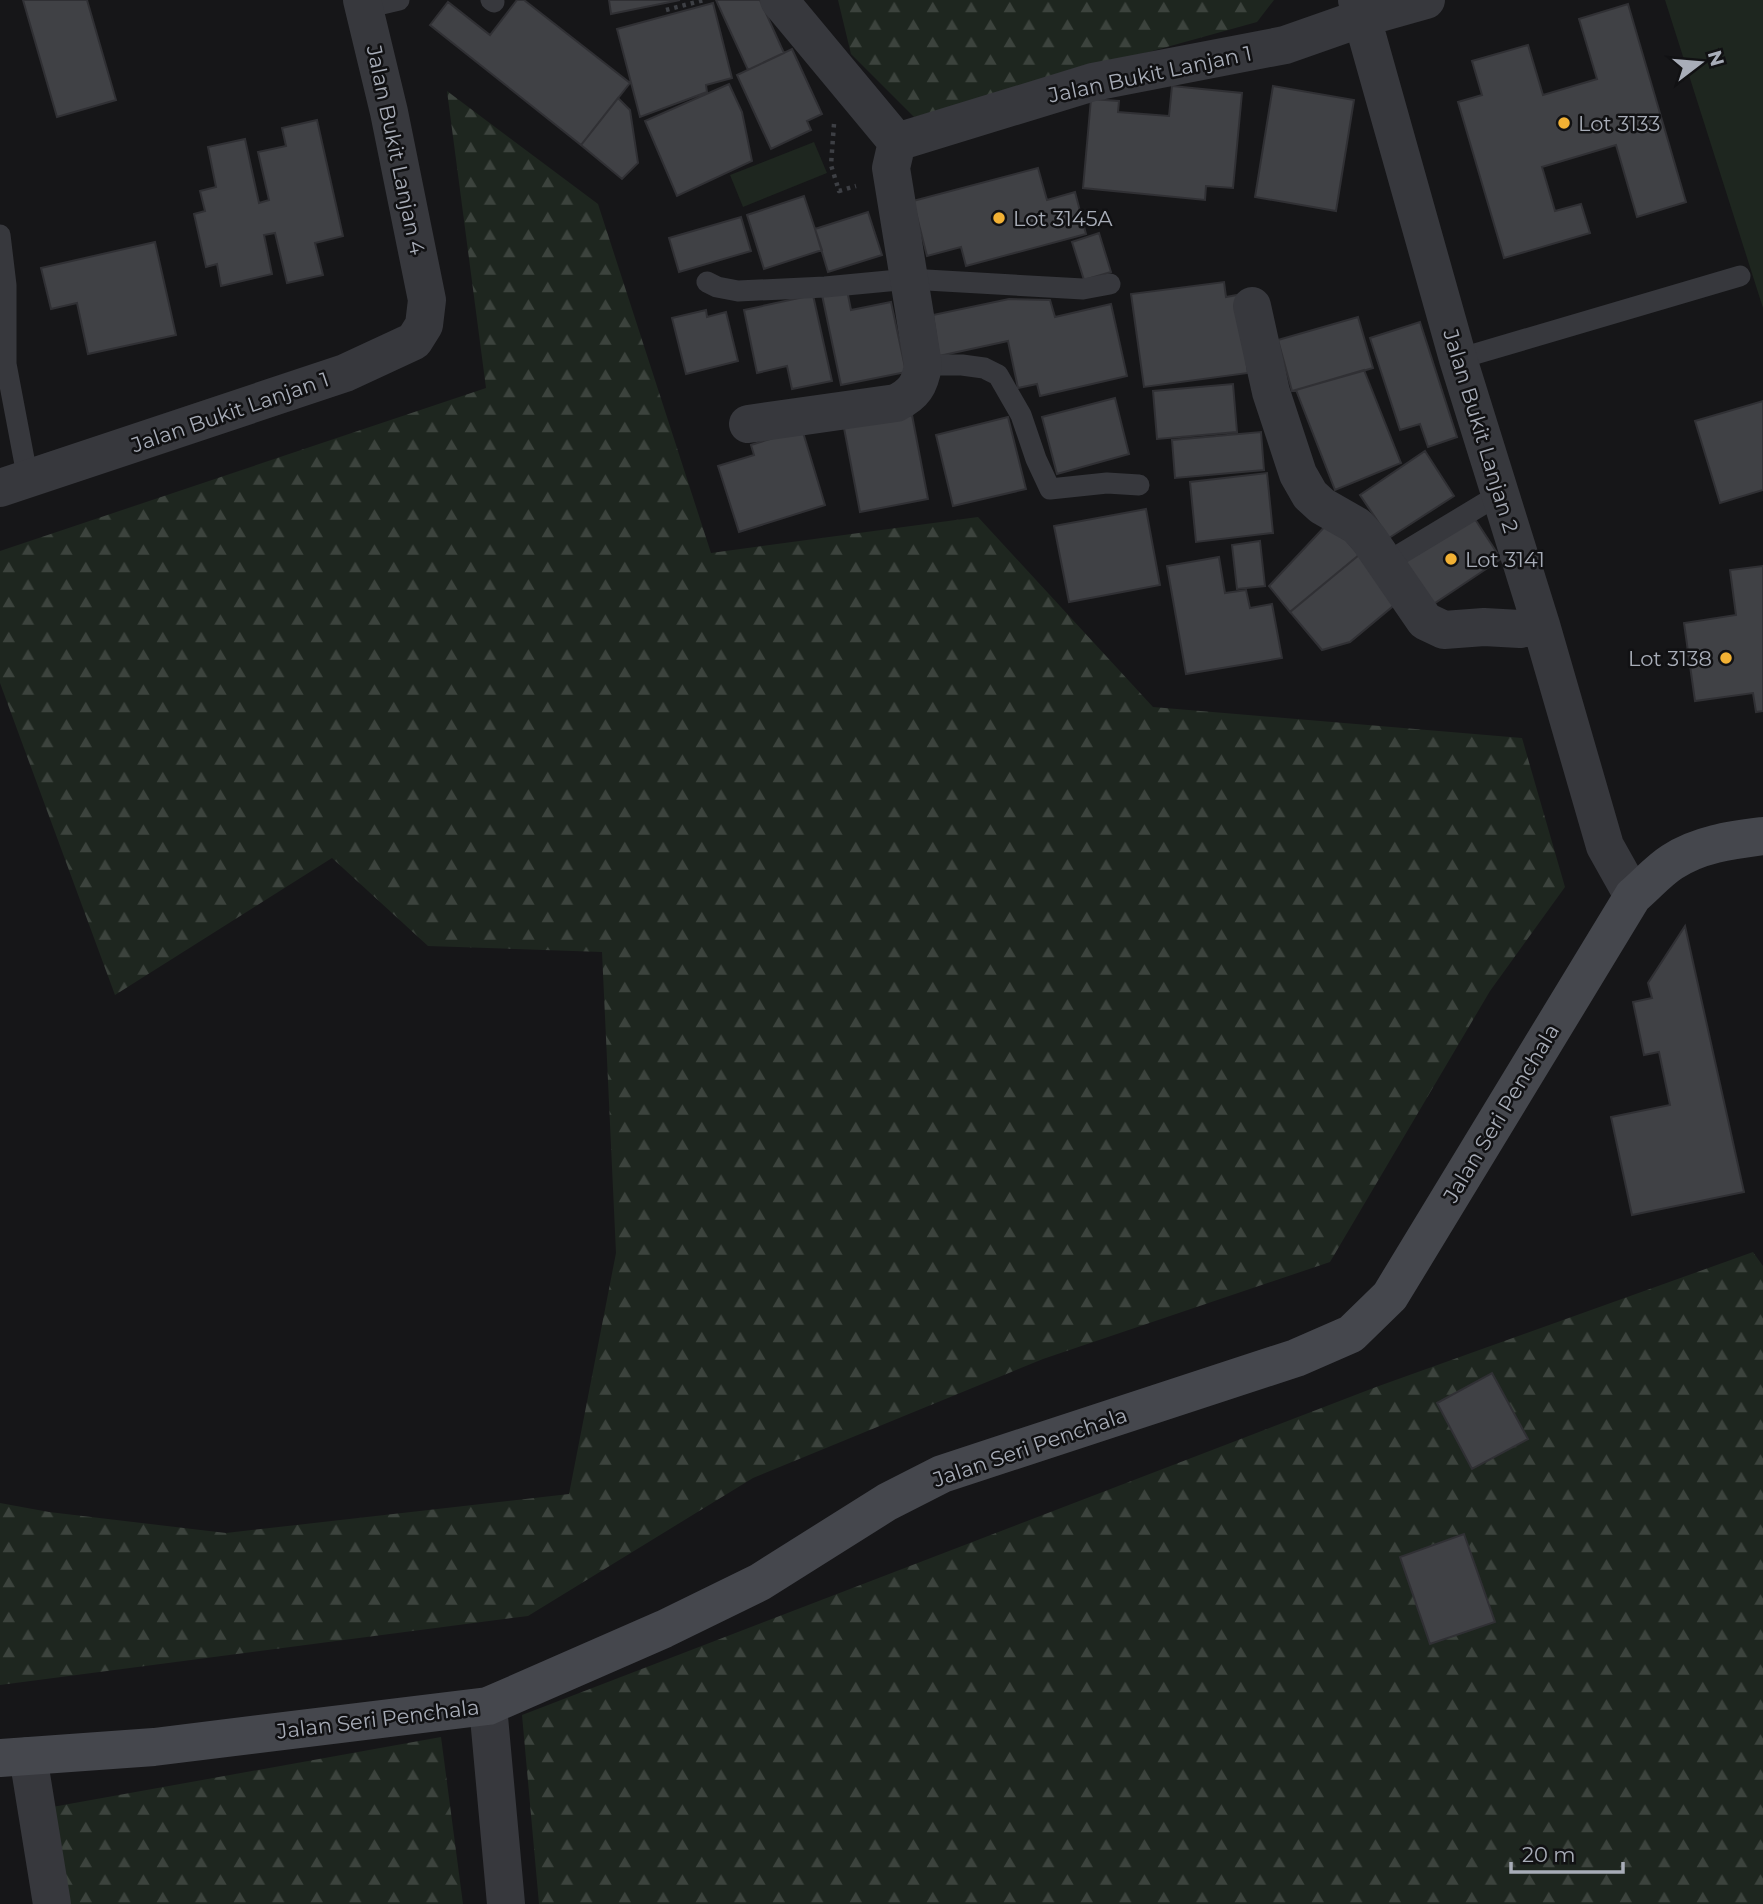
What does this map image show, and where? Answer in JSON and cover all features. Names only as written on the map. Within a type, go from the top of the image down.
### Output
[{"type":"street","points":[[748,424],[897,403],[915,391],[921,379],[923,365],[891,168],[897,142],[779,0]]},
{"type":"street","name":"Jalan Bukit Lanjan 1","points":[[897,142],[1093,82],[1285,45],[1360,9],[1426,0]]},
{"type":"street","name":"Jalan Bukit Lanjan 4","points":[[375,3],[389,112],[427,300]]},
{"type":"street","name":"Jalan Bukit Lanjan 2","points":[[1360,9],[1458,359],[1541,625],[1605,846],[1633,895]]},
{"type":"street","name":"Jalan Bukit Lanjan 1","points":[[14,484],[345,373],[414,341],[425,325],[427,300]]},
{"type":"street","points":[[1252,306],[1271,392],[1298,474],[1310,495],[1322,506],[1357,526],[1368,538],[1425,621],[1444,630],[1484,626],[1520,629],[1541,625]]},
{"type":"street","name":"Jalan Seri Penchala","points":[[14,1757],[154,1747],[488,1706],[664,1629],[760,1582],[887,1502],[942,1474],[1296,1359],[1351,1334],[1390,1296],[1633,895],[1671,863],[1689,853],[1708,846],[1763,836]]},
{"type":"street","points":[[488,1706],[506,1904]]},
{"type":"street","points":[[14,1757],[52,1904]]},
{"type":"lane","points":[[0,235],[6,285],[6,364],[14,484]]},
{"type":"lane","points":[[1458,359],[1740,276]]},
{"type":"lane","points":[[707,282],[738,291],[909,279],[1083,289],[1110,284]]},
{"type":"lane","points":[[923,365],[962,365],[984,368],[998,374],[1021,415],[1050,489],[1107,483],[1139,485]]},
{"type":"lane","points":[[1384,564],[1500,494]]},
{"type":"path","points":[[666,10],[704,0]]},
{"type":"green space","points":[[838,0],[1274,0],[1257,22],[914,117],[851,54]]},
{"type":"green space","points":[[1665,0],[1763,0],[1763,308]]},
{"type":"green space","points":[[447,91],[598,204],[711,553],[978,517],[1153,707],[1522,738],[1565,887],[1490,991],[1330,1262],[1043,1359],[753,1478],[528,1616],[0,1685],[0,1503],[49,1512],[226,1533],[569,1494],[616,1253],[602,952],[428,946],[332,858],[115,995],[0,683],[0,551],[486,388]]},
{"type":"green space","points":[[814,142],[827,173],[743,207],[730,175]]},
{"type":"green space","points":[[1753,1252],[1763,1266],[1763,1904],[539,1904],[522,1715],[1376,1387]]},
{"type":"green space","points":[[441,1737],[463,1904],[60,1904],[41,1809]]},
{"type":"building","points":[[23,0],[87,0],[116,100],[57,117]]},
{"type":"building","points":[[517,0],[524,0],[630,83],[581,145],[430,25],[448,2],[490,35]]},
{"type":"building","points":[[609,0],[680,0],[611,14]]},
{"type":"building","points":[[716,0],[760,0],[784,53],[748,70]]},
{"type":"building","points":[[713,3],[732,78],[706,85],[707,92],[640,117],[617,29]]},
{"type":"building","name":"Lot 3133","points":[[1628,4],[1686,202],[1637,217],[1616,145],[1542,167],[1555,211],[1581,204],[1590,233],[1504,258],[1458,102],[1482,95],[1472,61],[1528,45],[1543,95],[1597,79],[1579,19]]},
{"type":"building","points":[[792,49],[822,114],[807,121],[811,130],[771,149],[737,75]]},
{"type":"building","points":[[729,84],[742,112],[752,161],[677,196],[645,121]]},
{"type":"building","points":[[1172,86],[1242,93],[1233,188],[1206,186],[1205,200],[1083,188],[1091,99],[1119,101],[1118,112],[1169,116]]},
{"type":"building","points":[[1273,86],[1354,100],[1336,211],[1255,197]]},
{"type":"building","points":[[618,98],[630,110],[638,163],[622,179],[581,145]]},
{"type":"building","points":[[317,120],[343,236],[315,243],[323,275],[287,283],[275,233],[264,235],[272,274],[221,286],[217,264],[206,267],[194,214],[205,211],[200,191],[216,187],[208,147],[245,139],[259,203],[269,200],[258,152],[286,146],[282,128]]},
{"type":"building","name":"Lot 3145A","points":[[1038,168],[1047,200],[1075,192],[1086,234],[966,266],[961,247],[927,256],[913,201]]},
{"type":"building","points":[[804,196],[822,250],[764,269],[747,215]]},
{"type":"building","points":[[868,212],[882,255],[828,272],[815,229]]},
{"type":"building","points":[[741,217],[751,251],[679,272],[669,238]]},
{"type":"building","points":[[1099,233],[1111,272],[1084,280],[1072,242]]},
{"type":"building","points":[[155,242],[176,335],[88,354],[77,303],[51,309],[41,268]]},
{"type":"building","points":[[1224,282],[1226,297],[1237,295],[1248,373],[1144,387],[1131,294]]},
{"type":"building","points":[[847,290],[851,310],[891,302],[906,372],[841,385],[822,295]]},
{"type":"building","points":[[813,295],[832,381],[792,389],[787,366],[757,373],[744,310]]},
{"type":"building","points":[[1009,299],[1050,300],[1055,317],[1111,304],[1127,376],[1040,396],[1037,384],[1018,388],[1008,341],[939,356],[933,315]]},
{"type":"building","points":[[706,310],[707,317],[726,312],[738,361],[686,374],[672,318]]},
{"type":"building","points":[[1358,317],[1373,368],[1292,391],[1278,340]]},
{"type":"building","points":[[1420,322],[1457,437],[1428,447],[1420,424],[1400,430],[1370,338]]},
{"type":"building","points":[[1364,370],[1401,463],[1335,490],[1296,390]]},
{"type":"building","points":[[1233,384],[1237,432],[1157,439],[1153,391]]},
{"type":"building","points":[[1115,398],[1129,454],[1057,474],[1042,417]]},
{"type":"building","points":[[1763,401],[1763,490],[1720,503],[1695,421]]},
{"type":"building","points":[[912,415],[928,499],[860,512],[844,428]]},
{"type":"building","points":[[1008,417],[1026,489],[953,506],[936,435]]},
{"type":"building","points":[[802,429],[825,505],[739,532],[718,466],[754,455],[751,445]]},
{"type":"building","points":[[1261,432],[1264,470],[1175,478],[1172,440]]},
{"type":"building","points":[[1425,451],[1454,496],[1389,538],[1360,495]]},
{"type":"building","points":[[1267,473],[1273,533],[1196,542],[1190,482]]},
{"type":"building","points":[[1146,509],[1160,585],[1069,602],[1054,526]]},
{"type":"building","name":"Lot 3141","points":[[1471,513],[1501,559],[1432,605],[1401,558]]},
{"type":"building","points":[[1330,521],[1359,555],[1290,612],[1269,586]]},
{"type":"building","points":[[1260,541],[1265,586],[1237,589],[1232,545]]},
{"type":"building","points":[[1359,555],[1398,602],[1350,642],[1322,650],[1290,612]]},
{"type":"building","points":[[1219,557],[1225,593],[1246,590],[1250,608],[1272,604],[1282,658],[1186,674],[1167,566]]},
{"type":"building","name":"Lot 3138","points":[[1763,566],[1763,711],[1756,712],[1753,693],[1695,701],[1684,623],[1736,615],[1730,570]]},
{"type":"building","points":[[1685,926],[1744,1192],[1632,1215],[1611,1117],[1670,1105],[1659,1052],[1644,1055],[1633,1002],[1652,998],[1648,983]]},
{"type":"building","points":[[1492,1373],[1528,1439],[1472,1469],[1437,1403]]},
{"type":"building","points":[[1464,1534],[1495,1622],[1430,1644],[1400,1557]]},
{"type":"place","name":"Lot 3133","points":[[1564,123]]},
{"type":"place","name":"Lot 3145A","points":[[999,218]]},
{"type":"place","name":"Lot 3141","points":[[1451,559]]},
{"type":"place","name":"Lot 3138","points":[[1726,658]]}]
